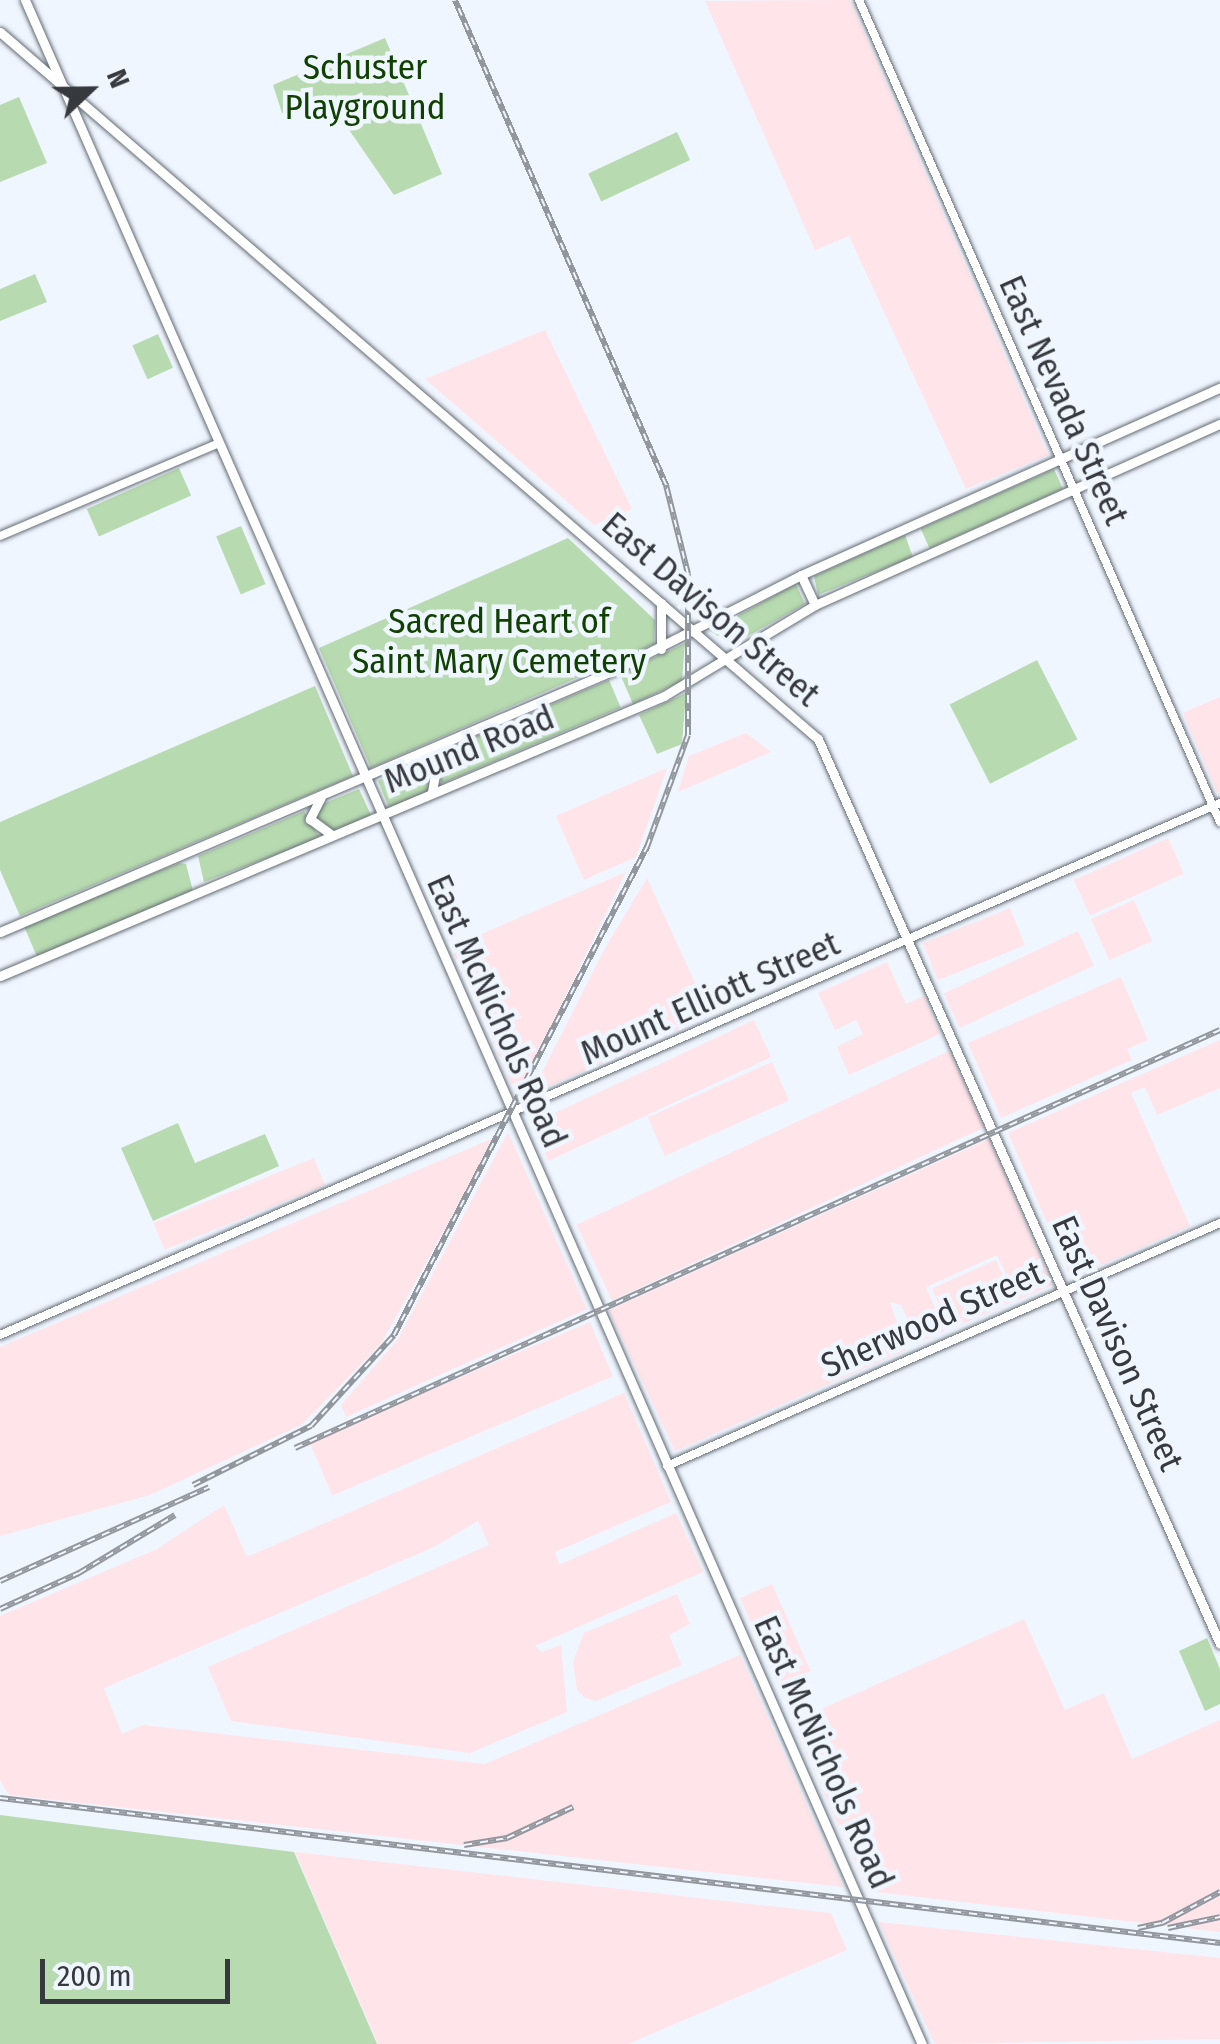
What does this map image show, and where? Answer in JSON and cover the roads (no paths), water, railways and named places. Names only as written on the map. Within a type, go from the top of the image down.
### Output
[{"type":"main road","name":"East McNichols Road","points":[[25,0],[922,2044]]},
{"type":"main road","name":"East Davison Street","points":[[0,32],[56,75],[818,739],[1220,1644]]},
{"type":"main road","points":[[83,132],[101,116]]},
{"type":"main road","name":"Mound Road","points":[[0,932],[661,649],[801,575],[1220,388]]},
{"type":"main road","name":"Mound Road","points":[[0,976],[664,696],[815,605],[1220,424]]},
{"type":"main road","points":[[801,575],[815,605]]},
{"type":"main road","points":[[661,602],[661,649]]},
{"type":"main road","points":[[412,758],[436,769],[431,795]]},
{"type":"main road","points":[[323,796],[310,818],[322,833],[334,835]]},
{"type":"street","name":"East Nevada Street","points":[[859,0],[1216,805],[1220,822]]},
{"type":"street","points":[[0,536],[219,443]]},
{"type":"street","name":"Mount Elliott Street","points":[[0,1335],[1216,805]]},
{"type":"street","name":"Sherwood Street","points":[[667,1466],[1220,1223]]},
{"type":"railway","points":[[193,1485],[311,1426],[394,1335],[647,847],[688,735],[688,574],[666,485],[455,0]]},
{"type":"railway","points":[[295,1448],[1220,1030]]},
{"type":"railway","points":[[0,1581],[209,1487]]},
{"type":"railway","points":[[0,1609],[79,1573],[175,1515]]},
{"type":"railway","points":[[0,1798],[1220,1943]]},
{"type":"railway","points":[[464,1845],[507,1838],[573,1807]]},
{"type":"railway","points":[[1138,1928],[1162,1923],[1220,1892]]},
{"type":"railway","points":[[1168,1928],[1220,1917]]},
{"type":"park label","name":"Schuster Playground","points":[[365,87]]},
{"type":"park label","name":"Sacred Heart of Saint Mary Cemetery","points":[[499,641]]}]
